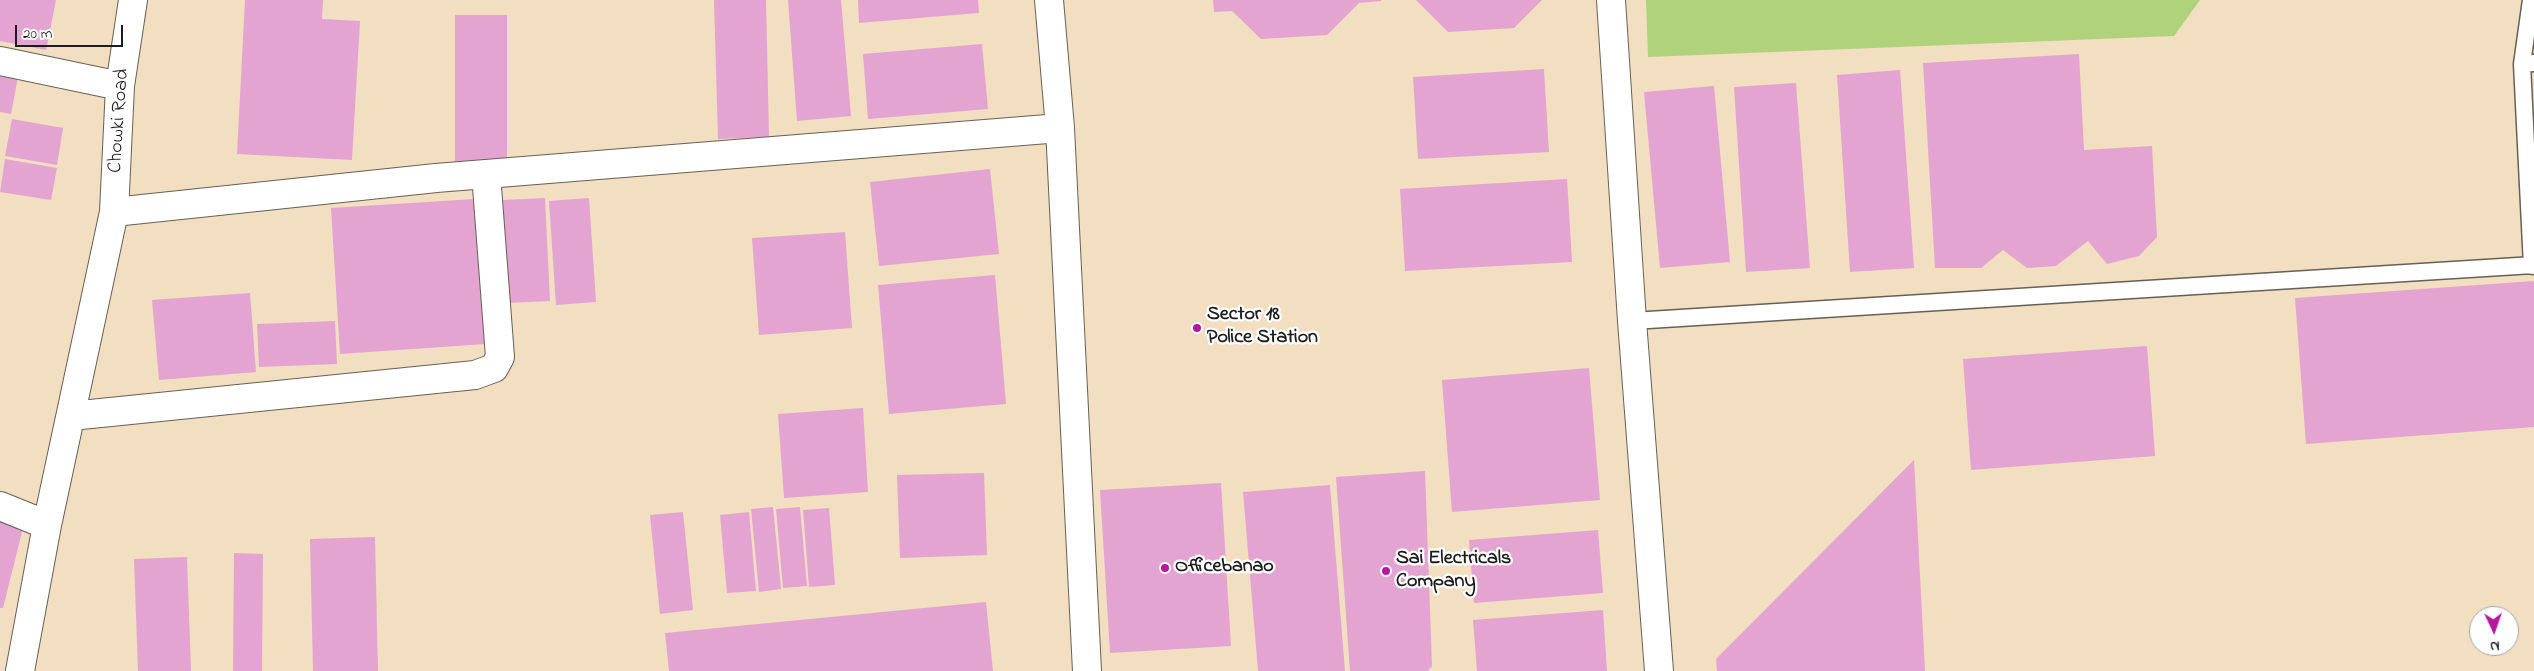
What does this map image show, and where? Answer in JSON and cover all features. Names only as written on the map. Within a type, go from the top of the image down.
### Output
[{"type":"street","name":"Chowki Road","points":[[20,671],[47,525],[114,212],[120,86],[133,0]]},
{"type":"street","points":[[1049,0],[1060,128],[1087,671]]},
{"type":"street","points":[[1611,0],[1632,321],[1659,671]]},
{"type":"street","points":[[0,61],[120,86]]},
{"type":"street","points":[[114,212],[486,174],[1060,128]]},
{"type":"street","points":[[71,416],[475,375],[494,368],[500,357],[486,174]]},
{"type":"street","points":[[0,506],[47,525]]},
{"type":"lane","points":[[1632,321],[2533,266],[2528,64],[2531,0]]},
{"type":"green space","points":[[1646,0],[2200,0],[2174,36],[1648,57]]},
{"type":"building","points":[[0,0],[56,0],[46,50],[0,41]]},
{"type":"building","points":[[245,0],[323,0],[322,19],[360,21],[352,160],[237,154]]},
{"type":"building","points":[[714,0],[766,0],[769,137],[718,139]]},
{"type":"building","points":[[788,0],[841,0],[851,116],[797,121]]},
{"type":"building","points":[[858,0],[978,0],[979,13],[859,23]]},
{"type":"building","points":[[1213,0],[1381,1],[1359,3],[1327,35],[1261,39],[1232,11],[1214,12]]},
{"type":"building","points":[[1416,0],[1542,0],[1514,28],[1448,32]]},
{"type":"building","points":[[455,15],[507,15],[507,164],[455,165]]},
{"type":"building","points":[[982,44],[988,109],[868,119],[863,54]]},
{"type":"building","points":[[2079,54],[2084,150],[2152,146],[2157,237],[2139,256],[2107,264],[2088,241],[2056,266],[2027,268],[2003,250],[1981,268],[1935,268],[1923,63]]},
{"type":"building","points":[[1544,69],[1549,152],[1418,159],[1413,77]]},
{"type":"building","points":[[1900,70],[1914,268],[1850,272],[1837,75]]},
{"type":"building","points":[[0,73],[18,77],[11,114],[0,112]]},
{"type":"building","points":[[1796,83],[1810,268],[1746,272],[1734,87]]},
{"type":"building","points":[[1714,86],[1730,262],[1660,268],[1644,92]]},
{"type":"building","points":[[12,119],[63,128],[57,165],[5,156]]},
{"type":"building","points":[[5,159],[57,168],[51,200],[0,192]]},
{"type":"building","points":[[990,169],[999,254],[879,266],[870,182]]},
{"type":"building","points":[[1567,179],[1572,262],[1405,271],[1400,189]]},
{"type":"building","points":[[545,198],[550,301],[508,303],[503,200]]},
{"type":"building","points":[[589,198],[596,302],[556,305],[549,201]]},
{"type":"building","points":[[475,199],[485,344],[340,354],[331,208]]},
{"type":"building","points":[[845,232],[852,328],[759,335],[752,238]]},
{"type":"building","points":[[995,275],[1006,404],[889,414],[878,285]]},
{"type":"building","points":[[2534,281],[2534,427],[2306,444],[2295,298]]},
{"type":"building","points":[[250,293],[256,372],[159,380],[152,300]]},
{"type":"building","points":[[335,321],[337,364],[259,367],[257,324]]},
{"type":"building","points":[[2147,346],[2155,456],[1971,470],[1963,359]]},
{"type":"building","points":[[1589,368],[1600,500],[1452,512],[1442,380]]},
{"type":"building","points":[[863,408],[868,492],[784,498],[778,414]]},
{"type":"building","points":[[1914,460],[1925,671],[1717,671],[1716,659]]},
{"type":"building","name":"Sai Electricals Company","points":[[1425,471],[1432,666],[1428,671],[1350,671],[1336,477]]},
{"type":"building","points":[[984,473],[987,555],[900,558],[897,475]]},
{"type":"building","name":"Officebanao","points":[[1221,483],[1231,646],[1110,653],[1100,490]]},
{"type":"building","points":[[1330,485],[1345,671],[1258,671],[1243,492]]},
{"type":"building","points":[[773,507],[781,589],[759,592],[751,509]]},
{"type":"building","points":[[800,507],[807,586],[783,588],[776,509]]},
{"type":"building","points":[[829,508],[835,585],[809,587],[803,510]]},
{"type":"building","points":[[683,512],[693,610],[660,614],[650,515]]},
{"type":"building","points":[[749,512],[756,591],[727,593],[720,515]]},
{"type":"building","points":[[0,514],[25,520],[3,608],[0,608]]},
{"type":"building","points":[[1598,530],[1603,593],[1474,603],[1469,540]]},
{"type":"building","points":[[375,537],[378,671],[313,671],[310,539]]},
{"type":"building","points":[[234,553],[263,554],[262,671],[233,671]]},
{"type":"building","points":[[187,557],[191,671],[138,671],[134,559]]},
{"type":"building","points":[[986,602],[993,671],[669,671],[665,633]]},
{"type":"building","points":[[1603,610],[1607,671],[1477,671],[1473,620]]},
{"type":"place","name":"Sector 18 Police Station","points":[[1197,328]]},
{"type":"place","name":"Officebanao","points":[[1165,568]]},
{"type":"place","name":"Sai Electricals Company","points":[[1386,571]]}]
